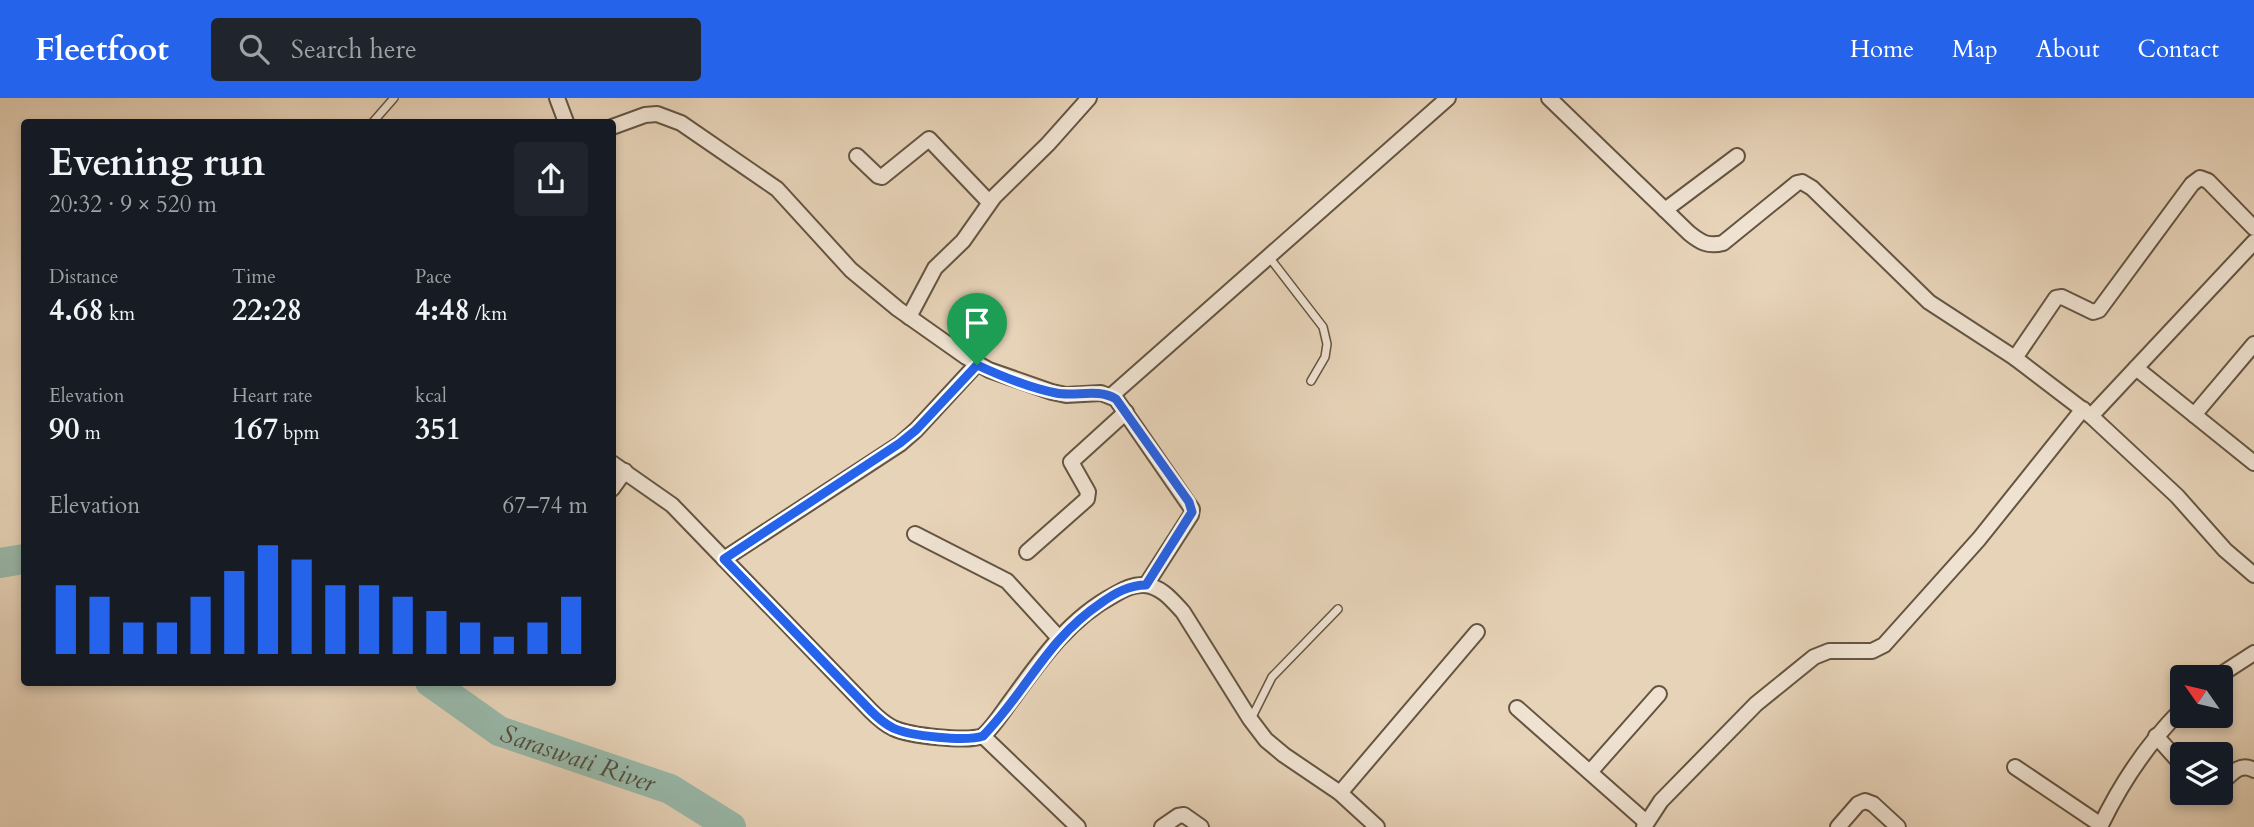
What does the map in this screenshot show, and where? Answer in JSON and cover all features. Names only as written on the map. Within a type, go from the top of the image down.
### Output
[{"type":"street","points":[[557,98],[565,119]]},
{"type":"street","points":[[909,317],[935,268],[963,241],[989,202],[1048,144],[1089,98]]},
{"type":"street","points":[[1111,396],[1448,98]]},
{"type":"street","points":[[1549,98],[1697,240],[1714,246],[1729,239],[1792,186],[1797,183],[1807,184],[1929,302],[2015,358],[2087,412],[2177,496],[2225,550],[2254,575]]},
{"type":"street","points":[[616,125],[633,118],[657,114],[694,131],[782,194],[834,254],[874,291],[977,365],[1052,392],[1066,395],[1101,393],[1111,396],[1126,412],[1192,509],[1191,515],[1146,585]]},
{"type":"street","points":[[857,156],[882,177],[929,139],[989,202]]},
{"type":"street","points":[[1665,210],[1737,156]]},
{"type":"street","points":[[2015,358],[2056,298],[2062,297],[2097,312],[2192,184],[2200,178],[2208,181],[2254,228]]},
{"type":"street","points":[[1517,709],[1590,772],[1645,825],[1661,802],[1756,704],[1814,657],[1829,651],[1872,651],[1884,645],[1965,556],[2087,412],[2136,368],[2254,242]]},
{"type":"street","points":[[2194,415],[2254,344]]},
{"type":"street","points":[[724,559],[900,443],[916,430],[977,365]]},
{"type":"street","points":[[2136,368],[2254,463]]},
{"type":"street","points":[[1027,552],[1087,499],[1088,492],[1071,466],[1072,460],[1126,412]]},
{"type":"street","points":[[619,467],[672,505],[881,721],[903,732],[967,738],[983,736],[1059,638],[1092,609],[1127,588],[1146,585],[1164,593],[1183,612],[1250,719],[1274,748],[1340,793],[1377,827]]},
{"type":"street","points":[[915,534],[1007,582],[1059,638]]},
{"type":"street","points":[[1340,793],[1477,632]]},
{"type":"street","points":[[2233,667],[2254,653]]},
{"type":"street","points":[[1590,772],[1659,695]]},
{"type":"street","points":[[2015,767],[2101,826],[2118,791],[2156,736],[2170,721]]},
{"type":"street","points":[[983,736],[1078,827]]},
{"type":"street","points":[[2156,736],[2170,752]]},
{"type":"street","points":[[2233,774],[2241,767],[2247,766],[2254,770]]},
{"type":"street","points":[[1838,827],[1858,804],[1865,801],[1873,804],[1898,827]]},
{"type":"street","points":[[1161,827],[1184,815],[1201,827]]},
{"type":"lane","points":[[376,119],[394,98]]},
{"type":"lane","points":[[1269,257],[1324,327],[1327,344],[1325,357],[1311,381]]},
{"type":"lane","points":[[1250,719],[1272,677],[1338,609]]},
{"type":"waterway","name":"Saraswati River","points":[[0,563],[21,560]]},
{"type":"waterway","name":"Saraswati River","points":[[436,686],[499,731],[670,789],[731,827]]},
{"type":"route","points":[[977,365],[1052,392],[1066,395],[1101,393],[1116,399],[1189,502],[1192,512],[1146,585],[1127,588],[1109,597],[1075,623],[1047,651],[983,736],[967,738],[903,732],[881,721],[724,559],[900,443],[916,430],[977,365]]}]
